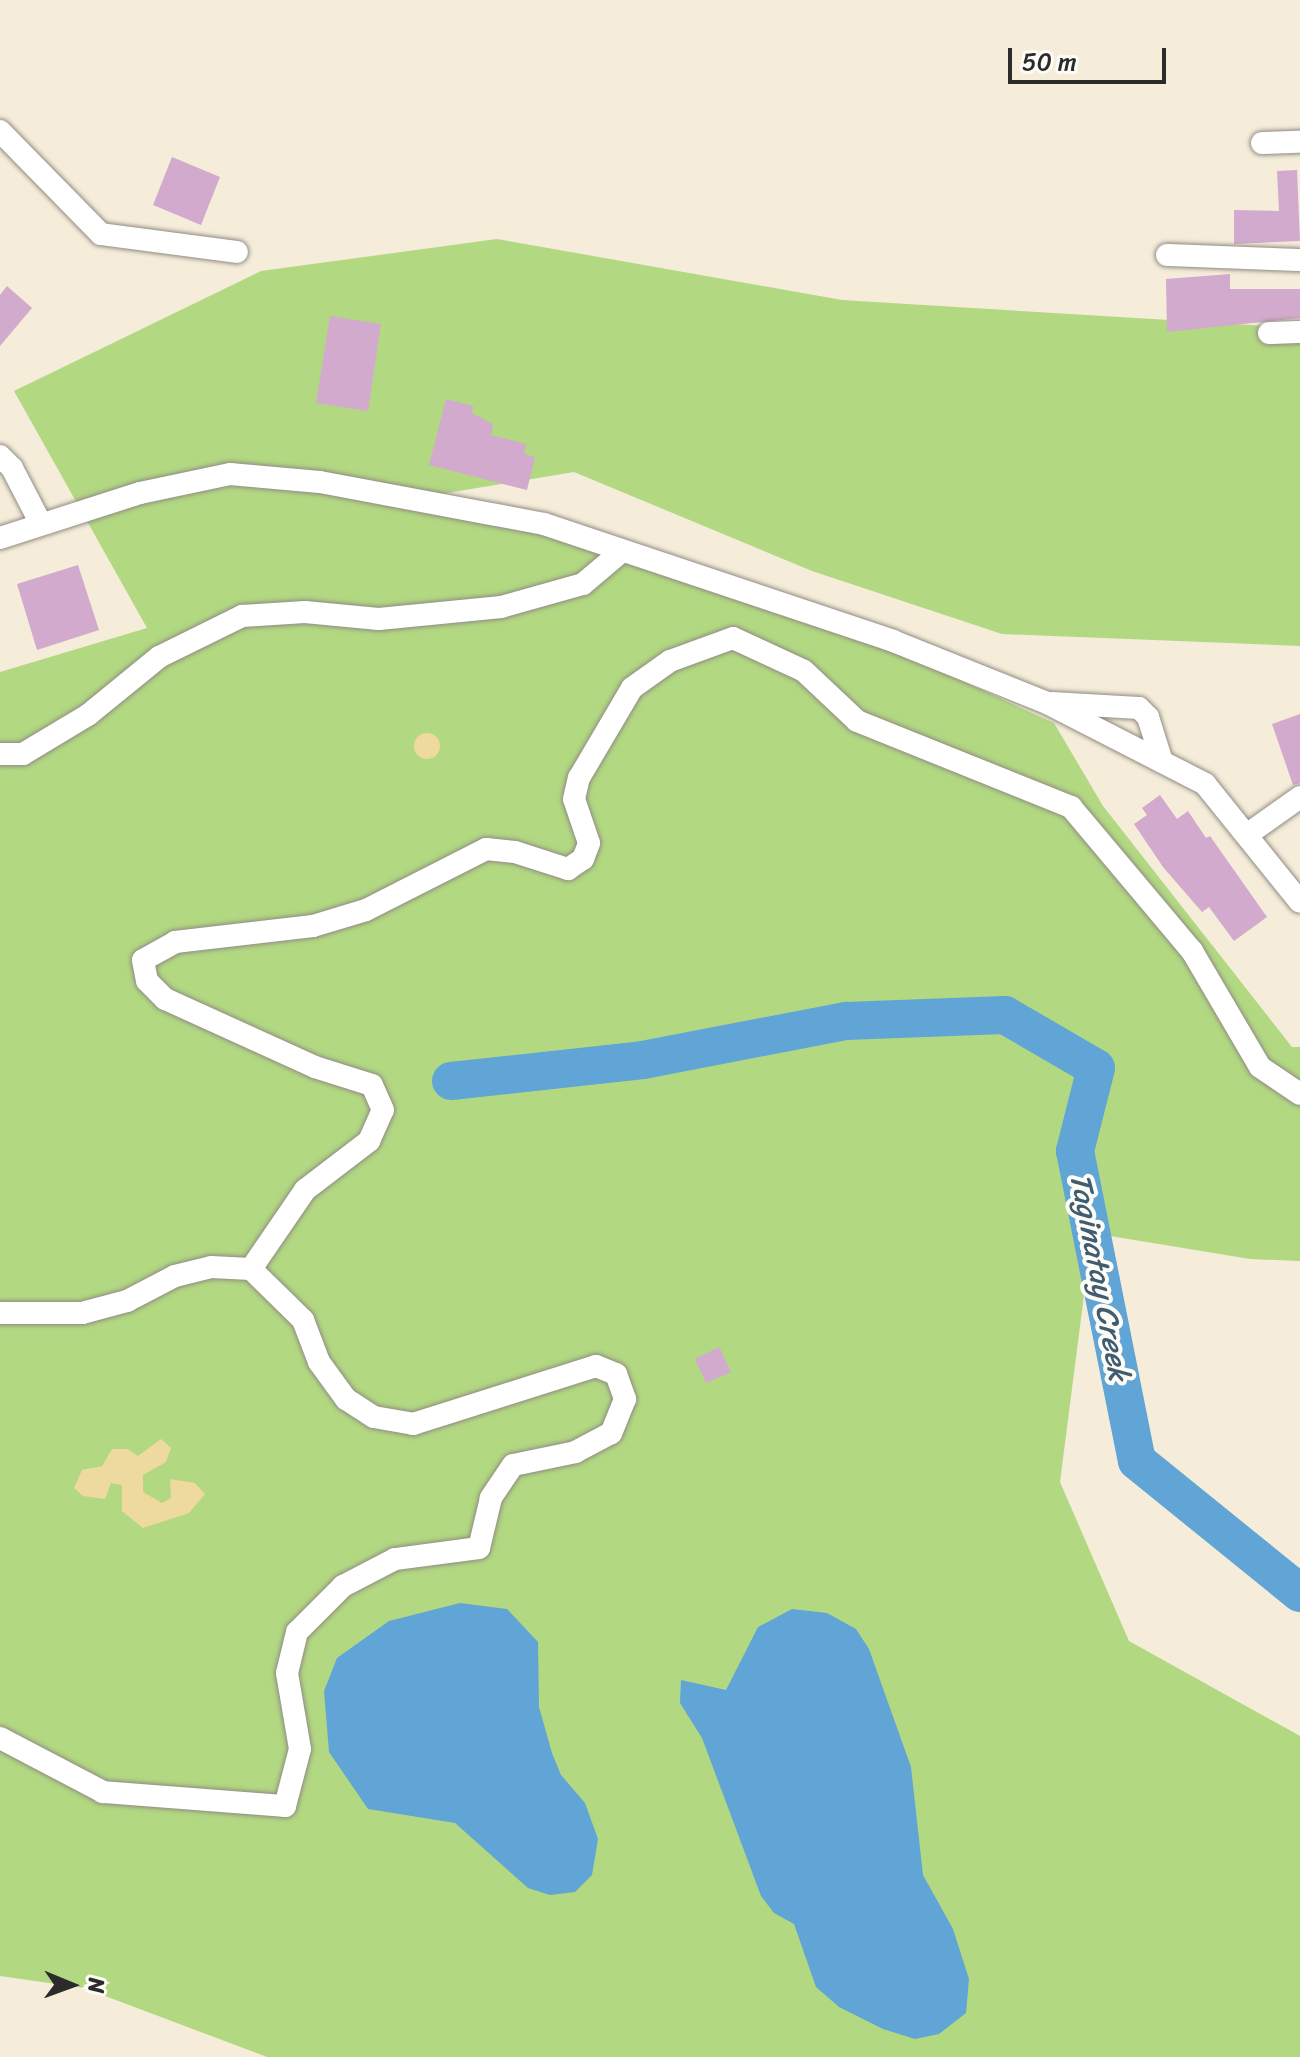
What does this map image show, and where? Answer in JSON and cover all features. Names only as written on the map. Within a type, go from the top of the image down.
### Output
[{"type":"street","points":[[0,131],[101,234],[237,252]]},
{"type":"street","points":[[1262,143],[1300,142]]},
{"type":"street","points":[[1167,255],[1300,260]]},
{"type":"street","points":[[1269,333],[1300,332]]},
{"type":"street","points":[[0,456],[12,468],[40,522]]},
{"type":"street","points":[[0,538],[40,522],[203,476],[267,475],[490,511],[622,551],[893,641],[1047,703],[1205,784],[1300,902]]},
{"type":"street","points":[[0,754],[23,754],[88,715],[159,657],[242,616],[305,612],[379,619],[501,607],[583,584],[622,551]]},
{"type":"street","points":[[251,1269],[305,1190],[369,1141],[383,1110],[372,1085],[315,1067],[165,999],[147,981],[143,960],[175,942],[313,926],[366,910],[486,849],[568,869],[583,859],[589,843],[574,799],[579,778],[632,688],[670,661],[733,638],[804,671],[857,721],[1071,807],[1192,951],[1260,1067],[1300,1094]]},
{"type":"street","points":[[1047,703],[1139,708],[1148,717],[1162,762]]},
{"type":"street","points":[[1248,834],[1300,797]]},
{"type":"street","points":[[0,1313],[82,1313],[127,1301],[175,1276],[211,1267],[251,1269],[303,1320],[319,1362],[346,1399],[374,1417],[413,1424],[596,1366],[616,1374],[625,1399],[611,1433],[576,1452],[513,1465],[491,1498],[479,1548],[395,1559],[343,1586],[297,1632],[287,1673],[300,1749],[285,1806],[103,1792],[0,1738]]},
{"type":"green space","points":[[497,239],[842,300],[1300,328],[1300,646],[1002,634],[812,571],[574,472],[417,498],[653,565],[892,649],[1054,723],[1103,806],[1292,1047],[1300,1047],[1300,1261],[1250,1259],[1092,1233],[1060,1482],[1129,1641],[1300,1736],[1300,2057],[267,2057],[84,1988],[0,1976],[0,672],[147,628],[14,391],[261,271]]},
{"type":"sand","points":[[427,733],[437,736],[440,746],[437,756],[427,759],[417,756],[414,746],[417,736]]},
{"type":"sand","points":[[161,1439],[171,1448],[166,1462],[143,1475],[143,1492],[162,1503],[171,1498],[170,1479],[195,1483],[205,1494],[189,1513],[143,1528],[122,1511],[122,1485],[111,1483],[105,1499],[83,1496],[74,1488],[82,1470],[102,1466],[112,1449],[128,1449],[138,1456]]},
{"type":"water","points":[[460,1603],[507,1609],[538,1642],[539,1707],[552,1753],[561,1775],[585,1803],[598,1839],[592,1875],[575,1892],[550,1895],[528,1888],[455,1823],[368,1809],[329,1752],[324,1691],[337,1658],[389,1621]]},
{"type":"water","points":[[792,1609],[827,1613],[856,1629],[869,1649],[911,1767],[923,1875],[953,1929],[969,1979],[966,2013],[939,2034],[915,2039],[883,2029],[839,2007],[816,1987],[794,1924],[774,1913],[761,1896],[702,1738],[680,1703],[681,1680],[726,1690],[758,1627]]},
{"type":"building","points":[[172,157],[220,177],[201,225],[153,205]]},
{"type":"building","points":[[1297,170],[1300,241],[1234,244],[1234,210],[1279,211],[1277,171]]},
{"type":"building","points":[[1230,274],[1230,289],[1300,289],[1300,318],[1167,332],[1166,279]]},
{"type":"building","points":[[7,286],[32,308],[0,346],[0,295]]},
{"type":"building","points":[[330,316],[381,324],[368,411],[316,403]]},
{"type":"building","points":[[446,399],[473,406],[472,413],[493,424],[491,435],[526,444],[524,454],[535,457],[527,490],[429,465]]},
{"type":"building","points":[[78,565],[99,630],[37,650],[17,584]]},
{"type":"building","points":[[1300,714],[1300,783],[1293,785],[1272,724]]},
{"type":"building","points":[[1160,795],[1177,819],[1188,811],[1206,838],[1210,836],[1267,917],[1234,941],[1209,907],[1202,912],[1163,867],[1134,824],[1147,815],[1142,808]]},
{"type":"building","points":[[719,1347],[731,1372],[706,1383],[695,1359]]},
{"type":"waterway","name":"Taginatay Creek","points":[[451,1081],[643,1060],[846,1021],[1005,1015],[1096,1068],[1075,1151],[1137,1461],[1300,1593]]}]
